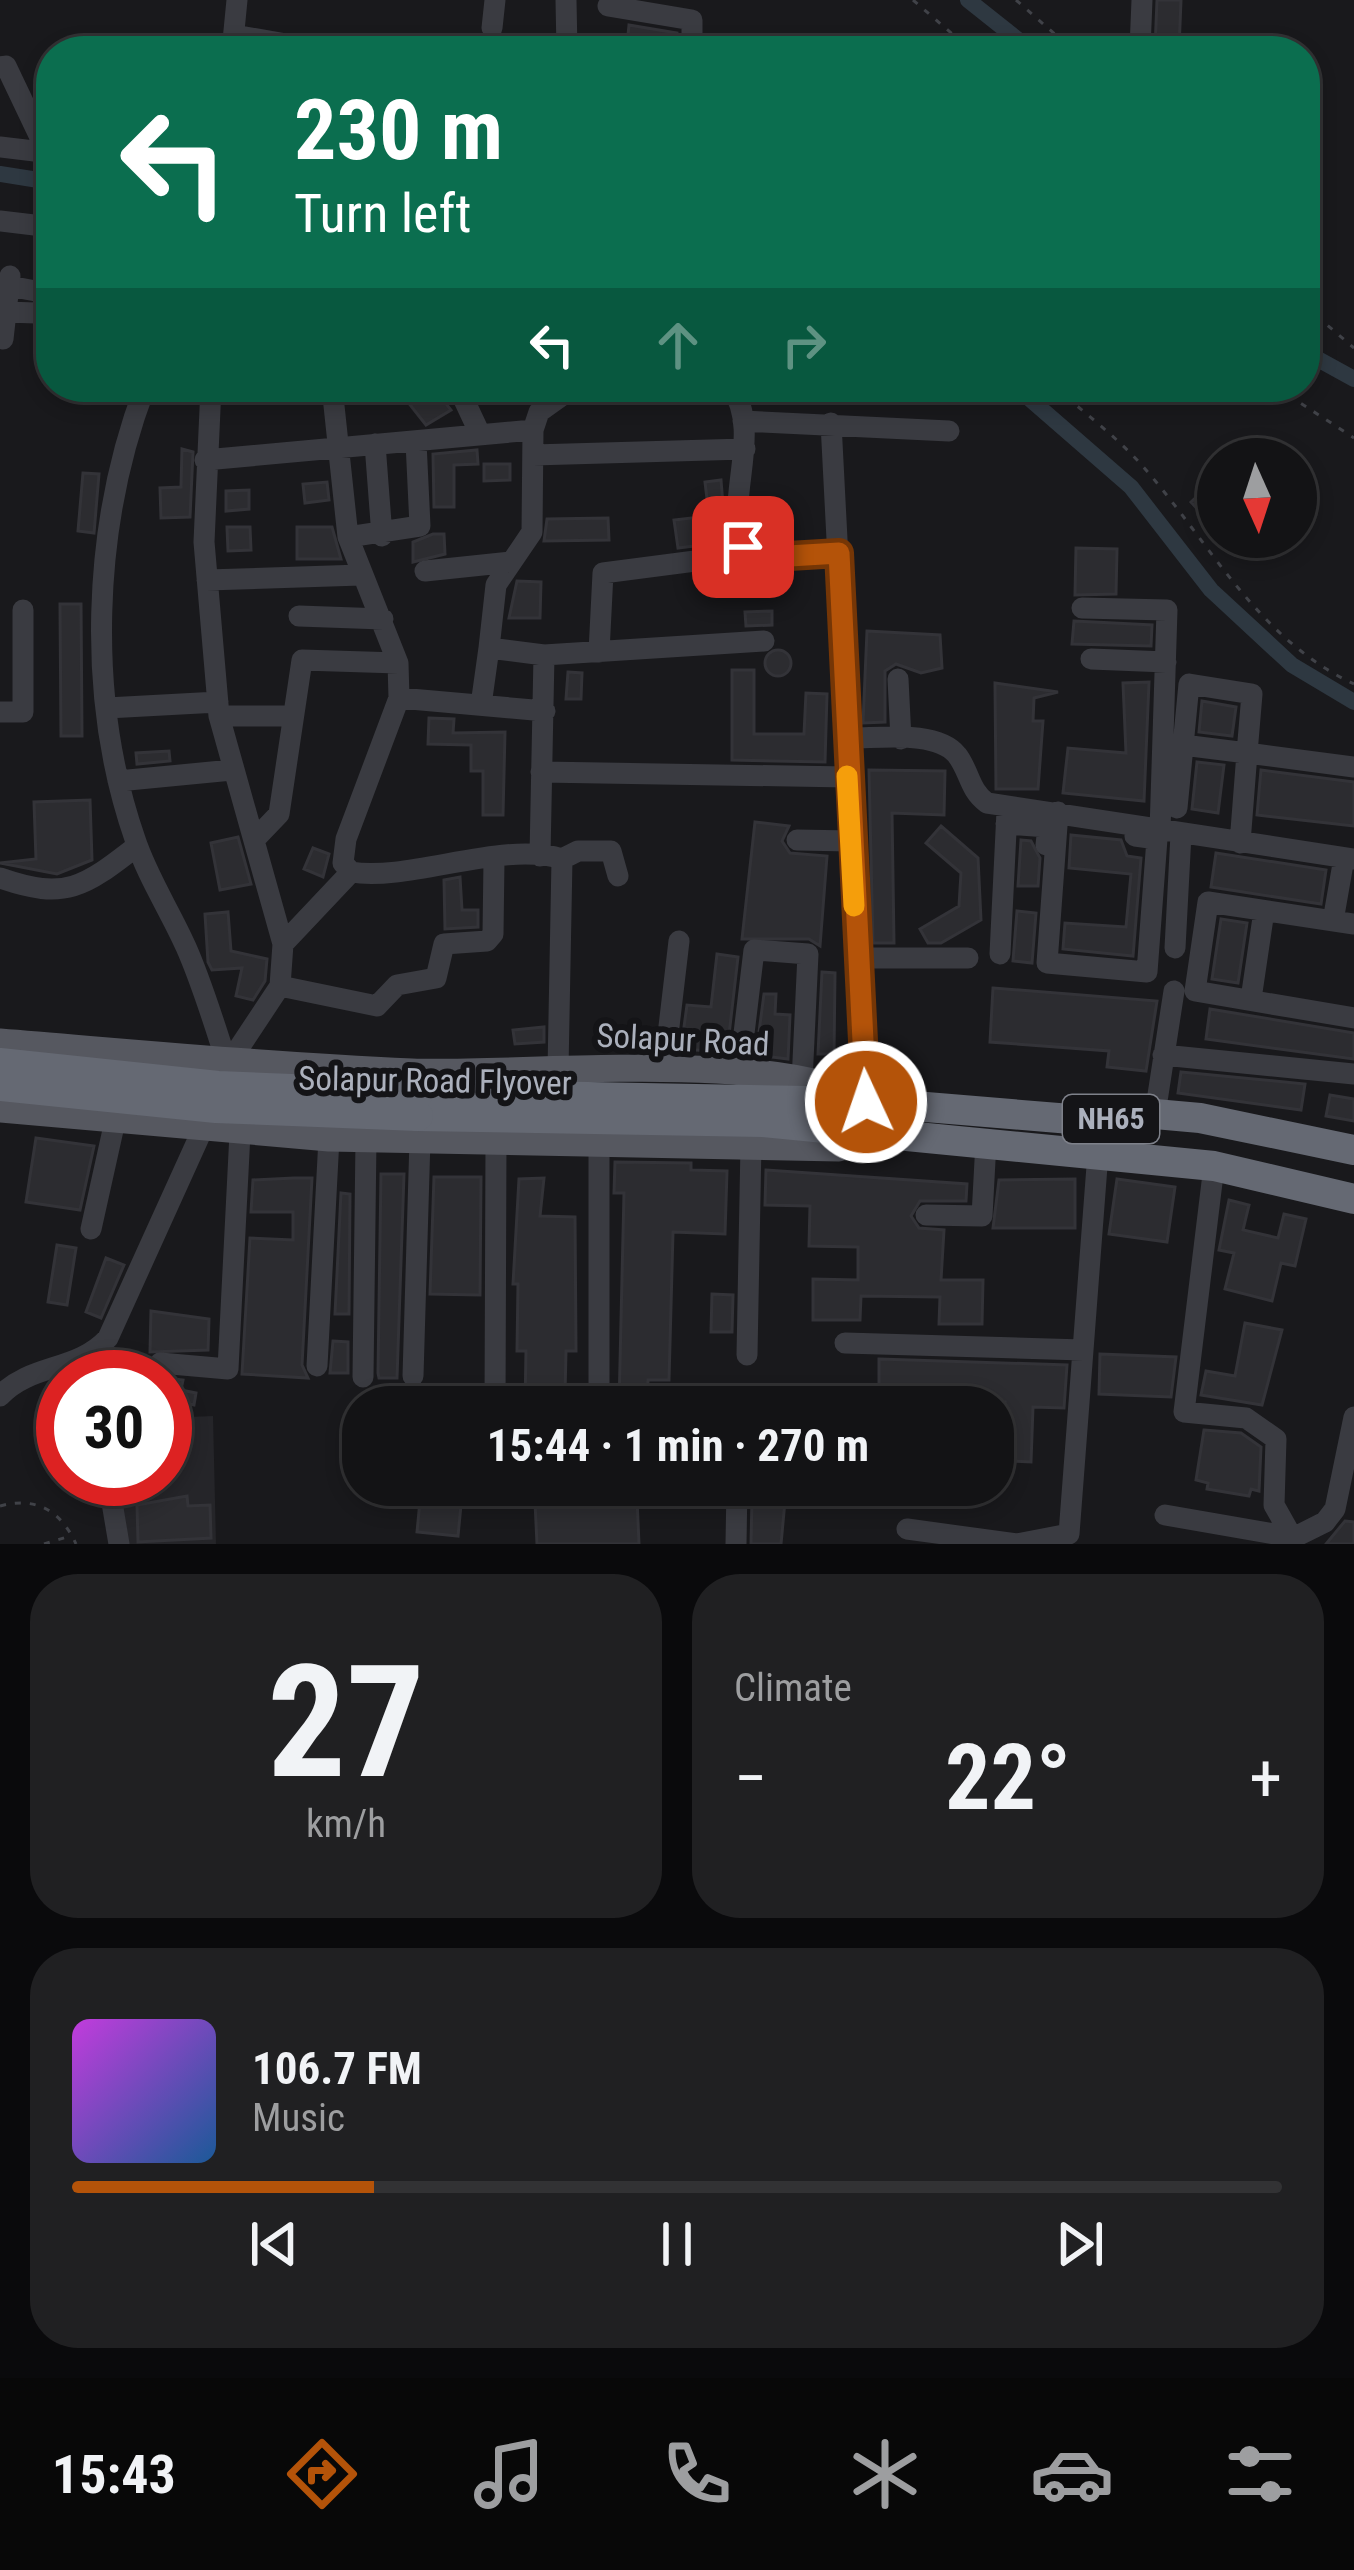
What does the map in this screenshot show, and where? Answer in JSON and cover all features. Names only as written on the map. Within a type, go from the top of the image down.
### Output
[{"type":"highway","name":"Solapur Road Flyover","points":[[0,1063],[218,1086],[418,1116],[866,1102]]},
{"type":"highway","name":"Solapur Road Flyover","points":[[0,1086],[216,1108],[763,1122],[868,1133]]},
{"type":"highway","name":"Solapur Road","points":[[866,1102],[1095,1121],[1155,1114],[1200,1118],[1354,1150]]},
{"type":"highway","points":[[1095,1121],[1354,1171]]},
{"type":"highway","name":"NH65","points":[[868,1133],[1214,1166],[1354,1199]]},
{"type":"main road","name":"Solapur Road","points":[[0,1042],[416,1072],[664,1070],[740,1075],[843,1087],[866,1102]]},
{"type":"main road","points":[[0,1109],[205,1131],[328,1138],[366,1139],[418,1116],[496,1140],[839,1148],[868,1133]]},
{"type":"street","points":[[234,36],[237,0]]},
{"type":"street","points":[[492,28],[495,0]]},
{"type":"street","points":[[566,0],[567,36]]},
{"type":"street","points":[[1141,36],[1142,0]]},
{"type":"street","points":[[608,6],[692,20],[693,36]]},
{"type":"street","points":[[0,67],[6,66],[36,126]]},
{"type":"street","points":[[0,147],[36,151]]},
{"type":"street","points":[[0,221],[36,225]]},
{"type":"street","points":[[4,339],[7,294]]},
{"type":"street","points":[[142,402],[110,509],[104,564],[107,708],[118,781],[137,846],[188,952],[226,1060]]},
{"type":"street","points":[[99,1350],[205,1131],[226,1060],[264,1016],[280,986],[283,944],[219,709],[207,580],[205,460],[210,402]]},
{"type":"street","points":[[334,402],[348,537],[398,663],[399,698],[346,839],[343,863],[351,872]]},
{"type":"street","points":[[465,402],[480,434]]},
{"type":"street","points":[[481,706],[496,585],[532,532],[533,430],[539,412],[553,402]]},
{"type":"street","points":[[736,402],[745,449],[739,521],[749,554]]},
{"type":"street","points":[[743,421],[949,430]]},
{"type":"street","points":[[831,423],[866,1102]]},
{"type":"street","points":[[205,460],[533,430]]},
{"type":"street","points":[[348,537],[413,531],[423,521],[416,442]]},
{"type":"street","points":[[375,444],[382,536]]},
{"type":"street","points":[[533,455],[745,449]]},
{"type":"street","points":[[598,652],[603,573],[749,554],[765,559],[839,553]]},
{"type":"street","points":[[425,571],[511,562]]},
{"type":"street","points":[[207,580],[361,575]]},
{"type":"street","points":[[1082,608],[1167,610],[1175,948]]},
{"type":"street","points":[[0,712],[23,712],[23,610]]},
{"type":"street","points":[[299,616],[383,619]]},
{"type":"street","points":[[489,648],[544,655],[764,641]]},
{"type":"street","points":[[544,655],[542,772],[551,857],[558,1070]]},
{"type":"street","points":[[1091,659],[1166,662]]},
{"type":"street","points":[[256,838],[279,814],[302,660],[398,663]]},
{"type":"street","points":[[898,679],[902,740]]},
{"type":"street","points":[[1177,808],[1189,684],[1252,694],[1240,843]]},
{"type":"street","points":[[399,698],[545,711]]},
{"type":"street","points":[[107,708],[219,709],[293,716]]},
{"type":"street","points":[[846,738],[944,746],[958,756],[976,795],[1007,815],[1048,827],[1036,961]]},
{"type":"street","points":[[1183,745],[1354,767]]},
{"type":"street","points":[[118,781],[232,770]]},
{"type":"street","points":[[542,772],[847,778]]},
{"type":"street","points":[[1007,815],[1349,858],[1344,923],[1208,902],[1196,991],[1354,1018]]},
{"type":"street","points":[[1000,954],[1007,815]]},
{"type":"street","points":[[1057,820],[1157,839],[1147,972],[1047,963],[1057,820]]},
{"type":"street","points":[[797,840],[851,841]]},
{"type":"street","points":[[0,878],[39,892],[64,891],[89,881],[137,846]]},
{"type":"street","points":[[283,944],[351,872],[611,851],[618,876]]},
{"type":"street","points":[[280,986],[376,1006],[397,985],[436,979],[444,944],[487,940],[493,934],[494,860]]},
{"type":"street","points":[[1251,999],[1264,911]]},
{"type":"street","points":[[664,1070],[680,940]]},
{"type":"street","points":[[740,1075],[754,950],[808,954],[802,1082]]},
{"type":"street","points":[[858,958],[968,958]]},
{"type":"street","points":[[1155,1114],[1174,991]]},
{"type":"street","points":[[1163,1055],[1354,1074]]},
{"type":"street","points":[[413,1376],[418,1116]]},
{"type":"street","points":[[92,1229],[115,1121]]},
{"type":"street","points":[[192,1366],[228,1369],[240,1133]]},
{"type":"street","points":[[317,1366],[328,1138]]},
{"type":"street","points":[[363,1377],[366,1139]]},
{"type":"street","points":[[495,1386],[496,1140]]},
{"type":"street","points":[[599,1141],[599,1386]]},
{"type":"street","points":[[926,1215],[982,1216],[986,1142]]},
{"type":"street","points":[[747,1355],[751,1144]]},
{"type":"street","points":[[907,1529],[1017,1544],[1069,1534],[1098,1153]]},
{"type":"street","points":[[1214,1166],[1184,1412],[1246,1418],[1276,1439],[1274,1504],[1286,1540]]},
{"type":"street","points":[[845,1342],[1083,1350]]},
{"type":"street","points":[[0,1396],[25,1376],[36,1375]]},
{"type":"street","points":[[1165,1515],[1286,1540],[1324,1522],[1335,1510],[1354,1417]]},
{"type":"street","points":[[113,1506],[119,1544]]},
{"type":"street","points":[[736,1544],[737,1506]]},
{"type":"path","points":[[913,0],[955,36]]},
{"type":"path","points":[[1016,0],[1057,36]]},
{"type":"path","points":[[1320,319],[1354,348]]},
{"type":"path","points":[[1072,402],[1138,461],[1218,569],[1276,631],[1354,684]]},
{"type":"path","points":[[1299,402],[1354,437]]},
{"type":"path","points":[[0,1506],[32,1502],[52,1511],[76,1544]]},
{"type":"path","points":[[44,1544],[72,1535]]},
{"type":"shaded area","points":[[213,1416],[216,1544],[124,1544],[120,1506],[192,1506],[192,1417]]},
{"type":"building","points":[[1157,0],[1181,0],[1180,36],[1156,36]]},
{"type":"building","points":[[629,25],[677,33],[677,36],[628,36]]},
{"type":"building","points":[[408,402],[445,402],[451,410],[426,425]]},
{"type":"building","points":[[182,449],[193,452],[190,517],[161,518],[160,488],[181,487]]},
{"type":"building","points":[[477,450],[478,464],[454,465],[454,507],[434,507],[433,454]]},
{"type":"building","points":[[484,464],[510,464],[510,480],[484,481]]},
{"type":"building","points":[[83,473],[99,474],[94,533],[78,531]]},
{"type":"building","points":[[721,480],[726,542],[678,548],[674,520],[709,516],[705,482]]},
{"type":"building","points":[[327,482],[329,500],[305,503],[303,484]]},
{"type":"building","points":[[249,490],[249,509],[226,511],[226,491]]},
{"type":"building","points":[[608,518],[609,540],[544,541],[547,519]]},
{"type":"building","points":[[227,527],[250,527],[251,550],[228,551]]},
{"type":"building","points":[[297,527],[332,527],[341,559],[297,559]]},
{"type":"building","points":[[444,534],[445,554],[413,562],[413,542]]},
{"type":"building","points":[[1076,548],[1117,549],[1116,594],[1075,595]]},
{"type":"building","points":[[517,581],[541,582],[540,618],[509,618]]},
{"type":"building","points":[[60,604],[81,604],[82,736],[61,736]]},
{"type":"building","points":[[772,611],[772,625],[746,626],[745,612]]},
{"type":"building","points":[[1074,621],[1152,625],[1151,646],[1072,644]]},
{"type":"building","points":[[867,631],[940,635],[942,668],[921,673],[896,664],[885,671],[885,722],[863,723]]},
{"type":"building","points":[[778,650],[791,663],[778,676],[765,663]]},
{"type":"building","points":[[732,670],[754,670],[754,734],[804,734],[806,693],[827,694],[825,762],[732,760]]},
{"type":"building","points":[[568,672],[582,673],[581,699],[566,699]]},
{"type":"building","points":[[1149,682],[1144,801],[1063,793],[1068,748],[1126,753],[1123,683]]},
{"type":"building","points":[[995,683],[1058,692],[1034,698],[1033,721],[1043,721],[1038,789],[996,789]]},
{"type":"building","points":[[1202,701],[1236,707],[1232,736],[1199,732]]},
{"type":"building","points":[[429,718],[454,719],[453,733],[505,732],[503,815],[483,815],[483,771],[471,771],[471,745],[428,744]]},
{"type":"building","points":[[169,751],[170,761],[137,764],[136,753]]},
{"type":"building","points":[[1197,762],[1224,765],[1218,813],[1192,809]]},
{"type":"building","points":[[869,770],[945,771],[944,815],[892,813],[894,943],[873,943]]},
{"type":"building","points":[[1261,770],[1354,782],[1354,826],[1257,815]]},
{"type":"building","points":[[90,800],[92,860],[57,874],[0,863],[36,859],[34,802]]},
{"type":"building","points":[[755,822],[789,826],[782,841],[790,853],[827,856],[820,946],[809,939],[742,939]]},
{"type":"building","points":[[941,826],[978,858],[981,920],[941,943],[928,943],[920,929],[959,906],[961,873],[926,843]]},
{"type":"building","points":[[1071,835],[1121,840],[1127,856],[1141,858],[1133,956],[1063,949],[1065,923],[1126,927],[1131,874],[1069,868]]},
{"type":"building","points":[[238,837],[251,884],[220,890],[211,843]]},
{"type":"building","points":[[1021,840],[1031,841],[1040,858],[1038,886],[1018,886]]},
{"type":"building","points":[[313,848],[329,854],[323,877],[304,869]]},
{"type":"building","points":[[1216,853],[1326,870],[1321,904],[1211,887]]},
{"type":"building","points":[[460,877],[462,910],[478,910],[478,927],[445,929],[444,880]]},
{"type":"building","points":[[1017,911],[1036,913],[1032,963],[1013,961]]},
{"type":"building","points":[[228,912],[231,951],[267,959],[265,981],[253,1000],[236,996],[242,968],[212,970],[208,962],[205,914]]},
{"type":"building","points":[[1221,919],[1247,923],[1238,983],[1212,979]]},
{"type":"building","points":[[717,954],[738,957],[727,1052],[681,1049],[687,1005],[711,1007]]},
{"type":"building","points":[[822,972],[835,973],[834,1054],[818,1054]]},
{"type":"building","points":[[993,988],[1157,1001],[1146,1071],[1107,1067],[1109,1051],[990,1042]]},
{"type":"building","points":[[764,994],[776,994],[775,1014],[790,1015],[788,1059],[756,1055]]},
{"type":"building","points":[[1210,1009],[1354,1033],[1354,1059],[1206,1039]]},
{"type":"building","points":[[544,1027],[544,1042],[515,1044],[513,1030]]},
{"type":"building","points":[[1181,1072],[1305,1084],[1301,1110],[1178,1093]]},
{"type":"building","points":[[1330,1095],[1354,1099],[1354,1121],[1326,1116]]},
{"type":"building","points":[[36,1138],[94,1146],[80,1210],[26,1202]]},
{"type":"building","points":[[615,1162],[691,1163],[691,1170],[727,1171],[725,1234],[673,1232],[669,1380],[648,1380],[648,1386],[619,1386],[624,1193],[614,1193]]},
{"type":"building","points":[[766,1170],[967,1184],[966,1201],[920,1201],[911,1216],[919,1228],[944,1230],[941,1280],[983,1280],[982,1324],[939,1324],[940,1297],[861,1296],[860,1320],[813,1320],[813,1279],[858,1280],[858,1247],[809,1246],[810,1206],[765,1205]]},
{"type":"building","points":[[381,1174],[404,1174],[397,1378],[379,1378],[378,1373]]},
{"type":"building","points":[[434,1177],[481,1177],[480,1295],[430,1294]]},
{"type":"building","points":[[312,1178],[302,1365],[308,1378],[242,1374],[250,1238],[293,1240],[293,1212],[251,1212],[253,1180]]},
{"type":"building","points":[[544,1178],[540,1216],[575,1217],[576,1351],[566,1351],[565,1386],[525,1386],[526,1351],[517,1351],[518,1284],[513,1284],[519,1179]]},
{"type":"building","points":[[1075,1179],[1075,1228],[993,1228],[999,1180]]},
{"type":"building","points":[[1117,1179],[1175,1187],[1167,1242],[1109,1234]]},
{"type":"building","points":[[341,1193],[350,1194],[349,1314],[335,1314]]},
{"type":"building","points":[[1229,1200],[1249,1205],[1243,1230],[1278,1238],[1284,1214],[1306,1219],[1295,1266],[1281,1263],[1272,1301],[1225,1289],[1234,1253],[1219,1250]]},
{"type":"building","points":[[57,1245],[76,1248],[67,1305],[48,1302]]},
{"type":"building","points":[[106,1258],[124,1265],[101,1318],[86,1312]]},
{"type":"building","points":[[712,1294],[733,1295],[732,1332],[711,1332]]},
{"type":"building","points":[[151,1311],[209,1319],[208,1350],[150,1350]]},
{"type":"building","points":[[1245,1323],[1282,1330],[1262,1405],[1201,1395],[1206,1371],[1235,1376]]},
{"type":"building","points":[[333,1341],[348,1342],[348,1373],[330,1373]]},
{"type":"building","points":[[1100,1354],[1176,1357],[1171,1397],[1099,1394]]},
{"type":"building","points":[[879,1359],[1067,1365],[1064,1408],[1033,1407],[1031,1462],[1014,1461],[1014,1386],[879,1386]]},
{"type":"building","points":[[1204,1430],[1241,1433],[1261,1447],[1259,1491],[1251,1489],[1249,1496],[1207,1489],[1208,1483],[1196,1480]]},
{"type":"building","points":[[210,1505],[211,1538],[138,1542],[137,1506]]},
{"type":"building","points":[[420,1506],[461,1506],[458,1536],[417,1532]]},
{"type":"building","points":[[535,1506],[637,1506],[639,1544],[537,1544]]},
{"type":"building","points":[[752,1506],[785,1506],[781,1544],[751,1544]]},
{"type":"building","points":[[1345,1521],[1354,1522],[1354,1544],[1326,1544]]},
{"type":"waterway","points":[[968,0],[1013,36]]},
{"type":"waterway","points":[[0,174],[36,180]]},
{"type":"waterway","points":[[1320,360],[1354,379]]},
{"type":"waterway","points":[[1033,402],[1131,487],[1211,590],[1292,665],[1354,702]]},
{"type":"slow traffic","points":[[847,776],[854,906]]},
{"type":"route","points":[[743,547],[756,558],[839,553],[866,1102]]}]
